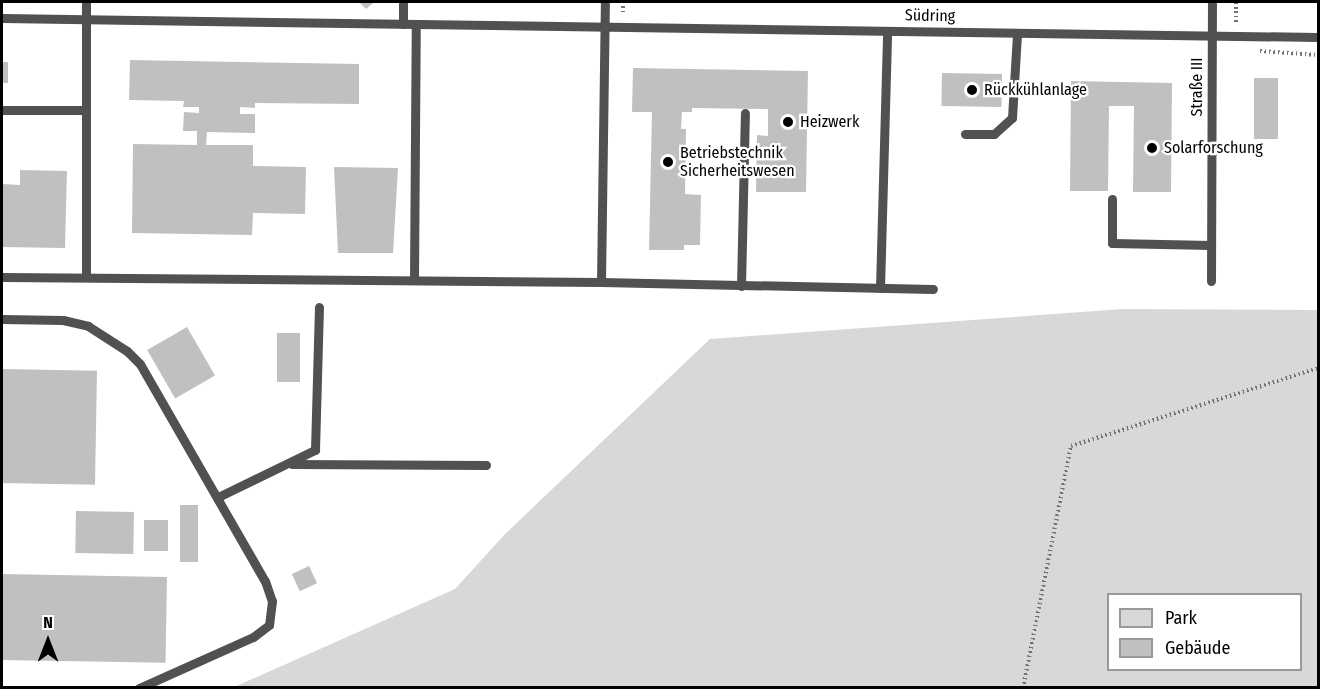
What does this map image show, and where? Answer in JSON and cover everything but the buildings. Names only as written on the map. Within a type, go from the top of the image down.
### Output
[{"type":"lane","points":[[86,2],[86,277]]},
{"type":"lane","points":[[403,2],[403,24]]},
{"type":"lane","points":[[601,282],[605,2]]},
{"type":"lane","name":"Straße III","points":[[1211,281],[1212,2]]},
{"type":"lane","name":"Südring","points":[[2,18],[1318,37]]},
{"type":"lane","points":[[414,280],[416,24]]},
{"type":"lane","points":[[880,288],[887,31]]},
{"type":"lane","points":[[965,134],[994,134],[1012,118],[1017,33]]},
{"type":"lane","points":[[2,110],[86,110]]},
{"type":"lane","points":[[741,286],[745,113]]},
{"type":"lane","points":[[1112,199],[1112,243],[1211,245]]},
{"type":"lane","points":[[2,277],[601,282],[933,289]]},
{"type":"lane","points":[[218,497],[315,450],[319,307]]},
{"type":"lane","points":[[2,319],[63,320],[79,324],[127,351],[140,364],[265,581],[272,601],[269,625],[254,637],[139,687]]},
{"type":"lane","points":[[290,464],[486,465]]},
{"type":"path","points":[[623,2],[623,12]]},
{"type":"path","points":[[1236,2],[1236,22]]},
{"type":"path","points":[[1023,687],[1071,446],[1318,368]]},
{"type":"green space","points":[[1123,309],[1318,310],[1318,687],[234,687],[455,589],[505,534],[710,339]]},
{"type":"place","name":"Rückkühlanlage","points":[[972,90]]},
{"type":"place","name":"Heizwerk","points":[[788,122]]},
{"type":"place","name":"Solarforschung","points":[[1152,148]]},
{"type":"place","name":"Betriebstechnik Sicherheitswesen","points":[[668,162]]}]
